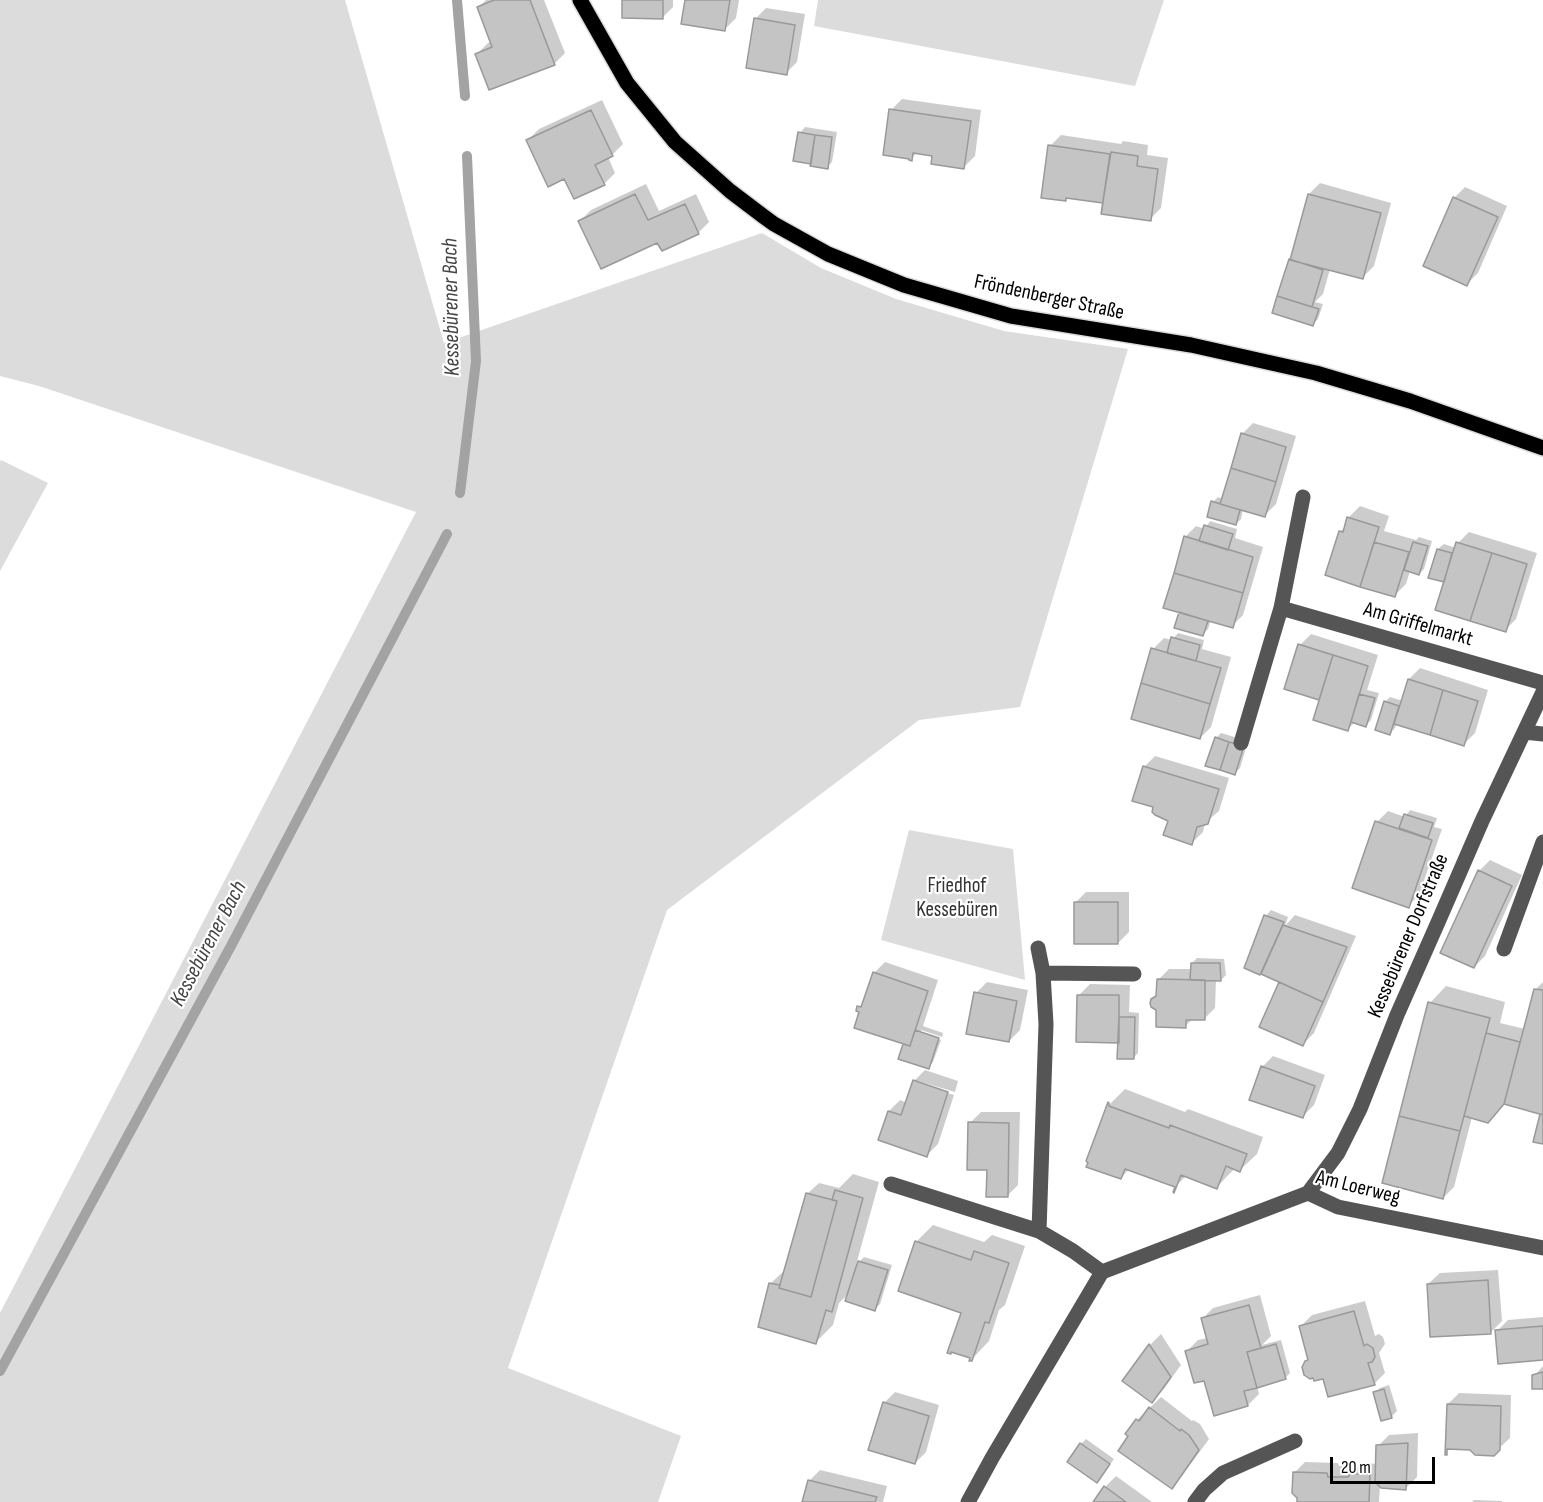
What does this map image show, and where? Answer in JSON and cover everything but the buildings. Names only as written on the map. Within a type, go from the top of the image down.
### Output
[{"type":"main road","name":"Fröndenberger Straße","points":[[580,0],[627,83],[675,142],[730,191],[763,216],[828,254],[904,285],[1011,316],[1191,345],[1316,373],[1410,401],[1543,448]]},
{"type":"street","points":[[1242,743],[1281,608],[1303,497]]},
{"type":"street","name":"Am Griffelmarkt","points":[[1281,608],[1543,683]]},
{"type":"street","name":"Kessebürener Dorfstraße","points":[[1308,1193],[1338,1153],[1360,1109],[1397,1015],[1477,832],[1543,692]]},
{"type":"street","points":[[1524,732],[1543,734]]},
{"type":"street","points":[[1504,949],[1543,842]]},
{"type":"street","points":[[1038,948],[1046,1024],[1039,1231]]},
{"type":"street","points":[[1042,973],[1134,974]]},
{"type":"street","points":[[891,1184],[1039,1231],[1102,1272],[968,1502]]},
{"type":"street","name":"Am Loerweg","points":[[1102,1272],[1308,1193],[1338,1207],[1543,1248]]},
{"type":"street","points":[[1195,1502],[1204,1490],[1223,1473],[1295,1441]]},
{"type":"green space","points":[[0,0],[345,0],[444,343],[762,233],[821,268],[896,299],[1004,331],[1128,349],[1020,707],[919,720],[667,910],[508,1368],[681,1436],[658,1502],[0,1502],[0,1313],[416,512],[39,386],[0,376]]},
{"type":"green space","points":[[818,0],[1164,0],[1135,86],[814,26]]},
{"type":"green space","points":[[1,460],[48,483],[0,571],[0,462]]},
{"type":"green space","name":"Friedhof Kessebüren","points":[[909,830],[1013,849],[1025,980],[881,940]]},
{"type":"waterway","name":"Kessebürener Bach","points":[[457,0],[465,96]]},
{"type":"waterway","name":"Kessebürener Bach","points":[[460,493],[476,361],[467,156]]},
{"type":"waterway","name":"Kessebürener Bach","points":[[0,1371],[232,944],[447,534]]}]
